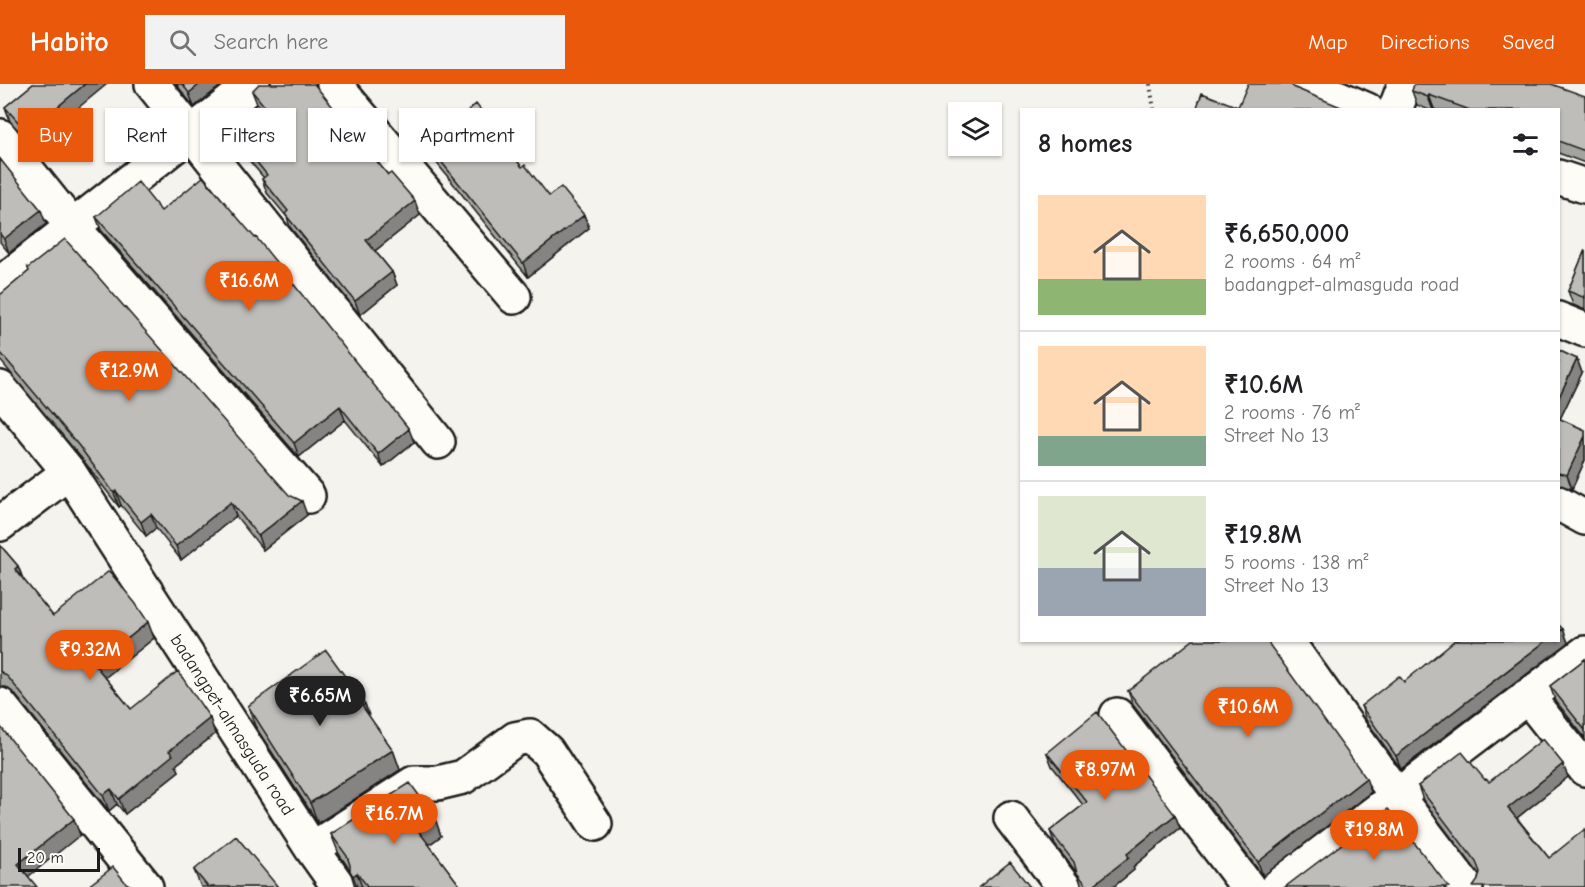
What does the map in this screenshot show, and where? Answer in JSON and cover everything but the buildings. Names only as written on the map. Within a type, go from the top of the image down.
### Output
[{"type":"street","points":[[152,84],[438,442]]},
{"type":"street","points":[[0,284],[253,84]]},
{"type":"street","points":[[334,84],[514,297]]},
{"type":"street","points":[[1308,84],[1362,108]]},
{"type":"street","points":[[1396,108],[1405,84]]},
{"type":"street","points":[[0,136],[72,226],[308,496]]},
{"type":"street","points":[[1560,178],[1585,186]]},
{"type":"street","points":[[1560,321],[1585,330]]},
{"type":"street","name":"badangpet-almasguda road","points":[[0,388],[69,472],[312,849],[339,887]]},
{"type":"street","points":[[0,524],[69,472]]},
{"type":"street","points":[[1560,504],[1585,518]]},
{"type":"street","points":[[1287,642],[1396,795],[1466,887]]},
{"type":"street","points":[[1277,887],[1585,653]]},
{"type":"street","points":[[1527,696],[1585,769]]},
{"type":"street","points":[[0,705],[146,887]]},
{"type":"street","points":[[1117,715],[1248,887]]},
{"type":"street","points":[[312,849],[414,783],[438,783],[463,777],[515,739],[530,736],[547,751],[595,824]]},
{"type":"street","points":[[1011,818],[1064,887]]},
{"type":"path","points":[[1149,84],[1155,108]]}]
